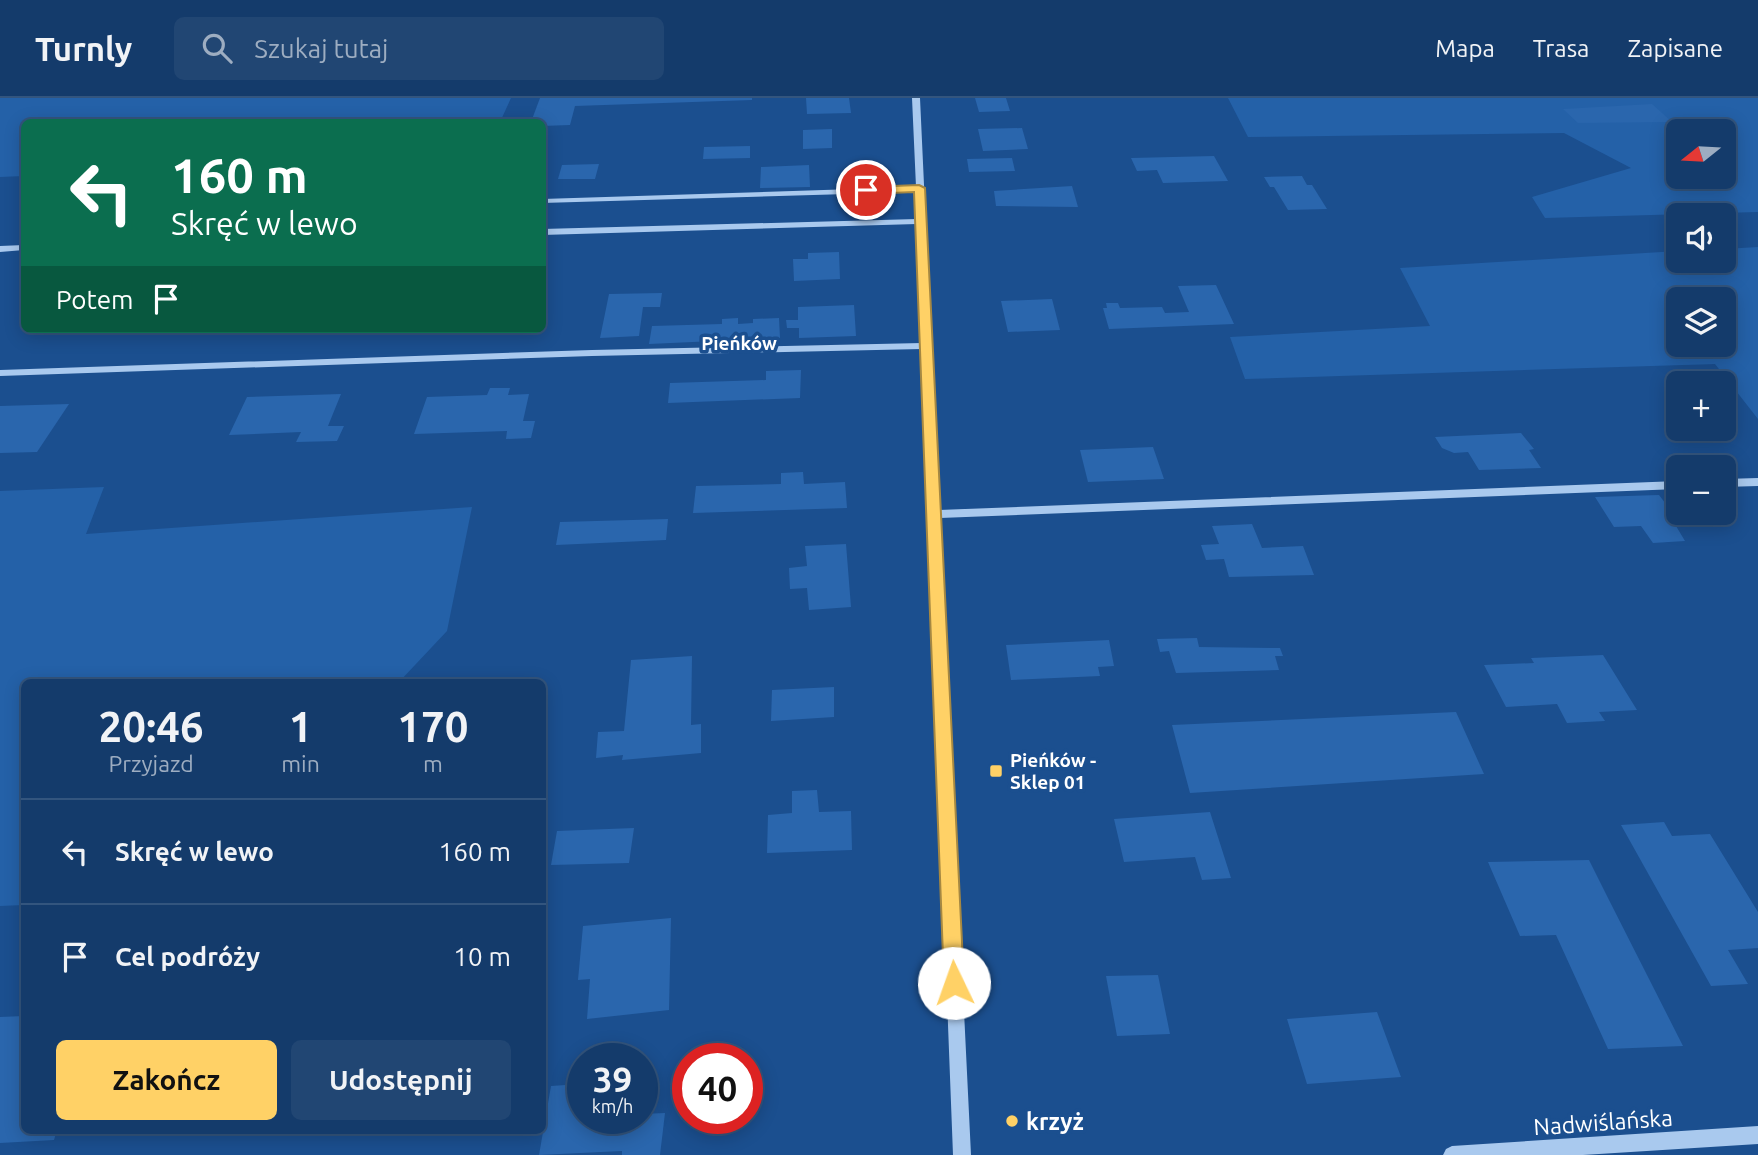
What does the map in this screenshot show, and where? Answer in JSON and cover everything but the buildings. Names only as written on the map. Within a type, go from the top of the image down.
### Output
[{"type":"street","points":[[916,98],[962,1155]]},
{"type":"street","points":[[546,201],[919,188]]},
{"type":"street","points":[[546,232],[920,220]]},
{"type":"street","points":[[0,249],[21,248]]},
{"type":"street","points":[[0,373],[592,353],[926,346]]},
{"type":"street","points":[[1736,483],[1758,482]]},
{"type":"street","points":[[935,514],[1666,485]]},
{"type":"street","name":"Nadwiślańska","points":[[1452,1155],[1758,1135]]},
{"type":"shaded area","points":[[0,98],[511,98],[501,119],[21,119],[21,176],[0,177]]},
{"type":"shaded area","points":[[1228,98],[1758,98],[1758,212],[1736,213],[1736,203],[1666,203],[1666,215],[1545,218],[1532,197],[1631,168],[1564,133],[1248,137]]},
{"type":"shaded area","points":[[1758,247],[1758,419],[1736,391],[1736,371],[1720,371],[1715,364],[1245,379],[1230,337],[1430,326],[1400,268],[1666,252],[1666,273],[1736,273],[1736,248]]},
{"type":"shaded area","points":[[104,487],[86,534],[472,507],[447,631],[402,679],[21,679],[21,905],[0,906],[0,491]]},
{"type":"place","name":"Pieńków - Sklep 01","points":[[996,771]]},
{"type":"place","name":"krzyż","points":[[1012,1121]]},
{"type":"district","name":"Pieńków","points":[[739,343]]},
{"type":"route","points":[[866,190],[919,188],[954,983]]}]
